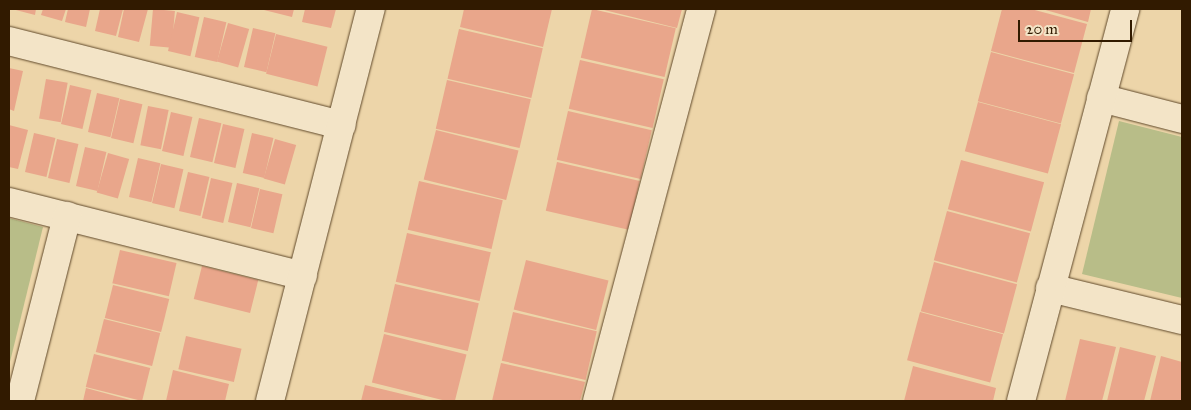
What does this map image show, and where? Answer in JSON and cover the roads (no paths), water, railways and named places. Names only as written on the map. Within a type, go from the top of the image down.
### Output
[{"type":"street","points":[[270,401],[371,9]]},
{"type":"street","points":[[597,401],[701,9]]},
{"type":"street","points":[[1021,401],[1125,9]]},
{"type":"street","points":[[9,41],[342,125]]},
{"type":"street","points":[[1101,98],[1182,119]]},
{"type":"street","points":[[9,202],[303,276]]},
{"type":"street","points":[[20,401],[67,216]]},
{"type":"street","points":[[1050,288],[1182,320]]}]
